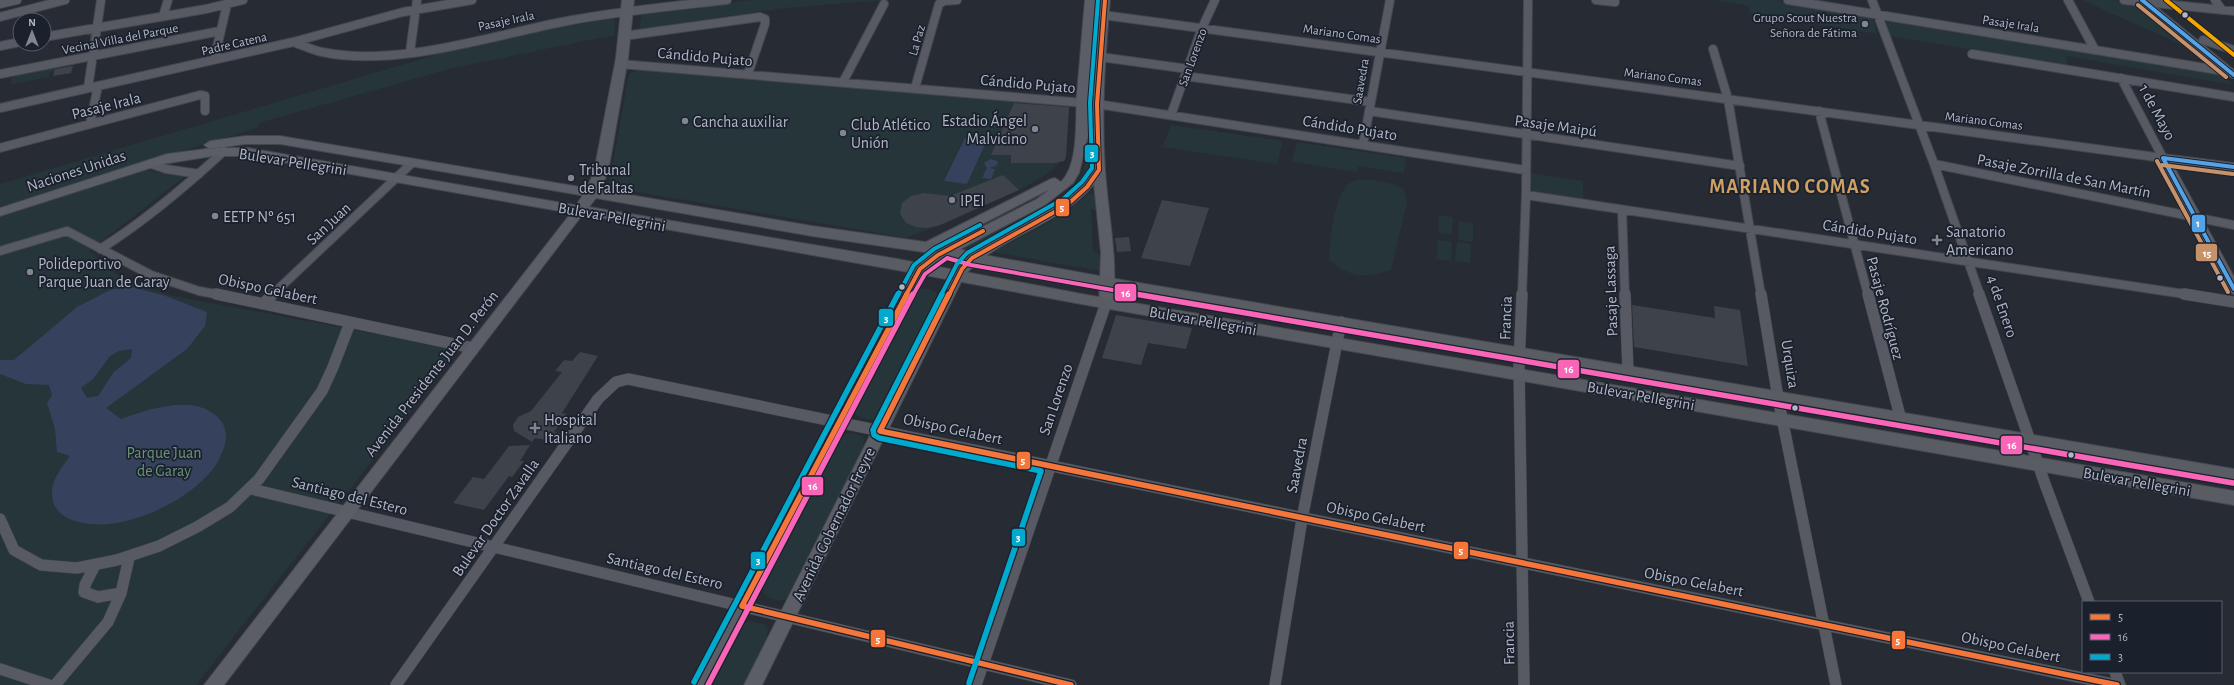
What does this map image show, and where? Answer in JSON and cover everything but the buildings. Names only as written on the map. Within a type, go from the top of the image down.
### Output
[{"type":"main road","points":[[700,685],[920,269],[946,250],[1040,202],[1067,183],[1075,165],[1081,142],[1082,103],[1090,0]]},
{"type":"main road","name":"San Lorenzo","points":[[1105,0],[1097,104],[1099,170],[1110,283],[1106,303]]},
{"type":"main road","points":[[2151,2],[2203,40],[2233,71]]},
{"type":"main road","points":[[2151,2],[2233,71]]},
{"type":"main road","name":"Avenida Presidente Juan D. Perón","points":[[621,61],[631,35],[632,6]]},
{"type":"main road","name":"Avenida Presidente Juan D. Perón","points":[[213,685],[592,194],[600,172],[632,6]]},
{"type":"main road","name":"Bulevar Pellegrini","points":[[157,162],[187,151],[232,141],[280,140],[812,231],[946,250],[972,258],[1110,283],[2234,476]]},
{"type":"main road","points":[[287,158],[289,150],[305,144]]},
{"type":"main road","name":"Bulevar Pellegrini","points":[[157,162],[224,151],[248,152],[287,158],[396,179],[580,210],[795,249],[958,274],[1106,303],[1337,342],[1783,421],[2039,463],[2234,498]]},
{"type":"main road","name":"Mariano Comas","points":[[2163,158],[2234,167]]},
{"type":"main road","name":"1 de Mayo","points":[[2163,158],[2234,289]]},
{"type":"main road","name":"Naciones Unidas","points":[[0,212],[157,162]]},
{"type":"main road","points":[[927,247],[1045,188],[1075,165]]},
{"type":"main road","name":"Avenida Gobernador Freyre","points":[[753,685],[958,274],[972,258],[1067,204],[1087,187],[1099,170]]},
{"type":"main road","points":[[773,245],[790,227]]},
{"type":"main road","points":[[795,249],[812,231]]},
{"type":"street","points":[[17,0],[1,4],[3,16],[65,0]]},
{"type":"street","points":[[88,88],[101,0]]},
{"type":"street","points":[[163,16],[168,0]]},
{"type":"street","points":[[52,36],[243,0]]},
{"type":"street","points":[[410,52],[417,0]]},
{"type":"street","name":"Padre Catena","points":[[0,108],[293,42],[415,9],[472,0]]},
{"type":"street","name":"Pasaje Irala","points":[[293,42],[310,49],[337,54],[368,55],[424,51],[632,6],[727,0]]},
{"type":"street","name":"La Paz","points":[[915,88],[939,4],[944,1],[957,0]]},
{"type":"street","name":"San Lorenzo","points":[[1171,116],[1202,28],[1215,0]]},
{"type":"street","name":"Saavedra","points":[[1363,144],[1390,0]]},
{"type":"street","name":"Francia","points":[[1524,685],[1519,353],[1526,195],[1528,0]]},
{"type":"street","points":[[1596,0],[1615,2]]},
{"type":"street","name":"Pasaje Irala","points":[[1788,0],[2233,71]]},
{"type":"street","name":"4 de Enero","points":[[1872,0],[1969,261],[2089,601]]},
{"type":"street","points":[[2068,0],[2095,50]]},
{"type":"street","points":[[2124,0],[2234,11]]},
{"type":"street","points":[[2215,0],[2222,10]]},
{"type":"street","points":[[214,60],[227,2]]},
{"type":"street","points":[[843,82],[884,4]]},
{"type":"street","name":"Mariano Comas","points":[[1089,15],[1104,15],[1202,28],[2163,158]]},
{"type":"street","points":[[631,35],[753,16],[765,19],[765,24],[748,74]]},
{"type":"street","name":"Vecinal Villa del Parque","points":[[0,74],[220,31]]},
{"type":"street","points":[[2203,40],[2234,50]]},
{"type":"street","points":[[0,46],[12,44]]},
{"type":"street","name":"Urquiza","points":[[1713,49],[1728,99],[1751,228],[1778,398],[1825,624],[1836,685]]},
{"type":"street","points":[[1972,54],[2234,97]]},
{"type":"street","name":"Pasaje Maipú","points":[[1086,55],[1100,56],[1527,136],[1740,166]]},
{"type":"street","name":"Cándido Pujato","points":[[621,61],[748,74],[1097,104],[1526,170]]},
{"type":"street","name":"1 de Mayo","points":[[2121,78],[2163,158]]},
{"type":"street","points":[[90,124],[98,86]]},
{"type":"street","name":"Pasaje Irala","points":[[0,148],[90,124],[111,120],[200,95],[205,96],[205,111]]},
{"type":"street","name":"Pasaje Rodríguez","points":[[1819,111],[1901,420]]},
{"type":"street","points":[[100,249],[118,238],[199,174],[224,151]]},
{"type":"street","points":[[157,162],[166,169],[199,174]]},
{"type":"street","name":"San Juan","points":[[263,304],[412,163]]},
{"type":"street","name":"Pasaje Zorrilla de San Martín","points":[[1934,164],[2234,225]]},
{"type":"street","name":"Cándido Pujato","points":[[1526,195],[2234,302]]},
{"type":"street","name":"Pasaje Lassaga","points":[[1622,210],[1628,371]]},
{"type":"street","name":"Obispo Gelabert","points":[[0,252],[67,231],[78,235],[100,249],[170,283],[199,291],[473,348]]},
{"type":"street","name":"San Lorenzo","points":[[976,685],[1106,303]]},
{"type":"street","name":"Saavedra","points":[[1275,685],[1302,518],[1341,322]]},
{"type":"street","points":[[0,519],[7,540],[18,553],[38,564],[63,569],[94,567],[129,558],[206,524],[227,510],[251,489],[319,395],[327,381],[350,323]]},
{"type":"street","name":"Obispo Gelabert","points":[[628,379],[1523,564],[1825,624],[2119,685]]},
{"type":"street","name":"Bulevar Doctor Zavalla","points":[[396,685],[598,399],[616,382],[628,379]]},
{"type":"street","name":"Santiago del Estero","points":[[251,489],[492,548],[788,616],[983,665],[1071,685]]},
{"type":"street","points":[[55,685],[102,632],[114,611],[121,593],[129,558]]},
{"type":"street","points":[[94,567],[85,585],[84,592],[90,596],[98,598],[121,593]]},
{"type":"street","points":[[0,669],[49,685]]},
{"type":"street","points":[[2115,673],[2119,685]]},
{"type":"green space","points":[[751,0],[886,0],[785,8],[639,29],[642,14]]},
{"type":"green space","points":[[1714,0],[1776,0],[1872,16],[1877,34],[1750,13],[1748,6]]},
{"type":"green space","points":[[2082,0],[2112,0],[2140,4],[2193,50]]},
{"type":"green space","points":[[615,18],[614,35],[449,69],[259,123],[257,128],[0,207],[0,184],[492,38]]},
{"type":"green space","points":[[1888,19],[2212,71],[2222,75],[2234,85],[2066,56],[2068,65],[1889,36],[1884,21]]},
{"type":"green space","points":[[56,65],[54,72],[50,72],[49,77],[10,85],[13,74]]},
{"type":"green space","name":"Club Atlético Unión","points":[[637,70],[1066,105],[1069,109],[1066,157],[1046,175],[1019,190],[907,238],[620,189],[609,183],[629,74]]},
{"type":"green space","points":[[1087,107],[1090,107],[1091,148],[1088,171],[1081,183],[1069,195],[1053,206],[1015,228],[967,251],[959,249],[1046,206],[1075,184],[1083,172],[1087,157]]},
{"type":"green space","points":[[1171,125],[1283,141],[1277,164],[1162,147]]},
{"type":"green space","points":[[1297,142],[1406,158],[1404,173],[1358,166],[1357,172],[1292,162]]},
{"type":"green space","name":"Parque Juan de Garay","points":[[145,170],[184,177],[89,251],[123,279],[173,296],[453,348],[455,355],[196,685],[0,685],[0,216]]},
{"type":"green space","points":[[1531,173],[1583,181],[1583,200],[1531,192]]},
{"type":"green space","points":[[1355,180],[1372,180],[1394,184],[1404,190],[1407,202],[1391,270],[1373,274],[1358,275],[1344,270],[1329,259],[1330,240],[1334,216],[1341,194],[1347,186]]},
{"type":"green space","points":[[1095,193],[1097,210],[1091,209],[1093,251],[1100,254],[1100,263],[1104,267],[1101,271],[992,252],[1066,212],[1088,194]]},
{"type":"green space","points":[[1439,215],[1453,217],[1452,235],[1438,233]]},
{"type":"green space","points":[[1459,221],[1473,223],[1473,242],[1458,240]]},
{"type":"green space","points":[[1438,240],[1452,242],[1451,261],[1436,259]]},
{"type":"green space","points":[[1457,242],[1471,244],[1470,263],[1455,261]]},
{"type":"green space","points":[[922,288],[933,290],[937,293],[936,300],[879,417],[872,419],[860,418],[855,414],[855,409],[911,295]]},
{"type":"green space","points":[[848,433],[860,435],[864,439],[863,448],[789,598],[779,600],[769,598],[763,593],[763,586],[835,442],[840,437]]},
{"type":"green space","points":[[749,621],[763,624],[768,629],[766,641],[744,685],[708,685],[720,658],[735,633]]},
{"type":"water","points":[[965,138],[987,140],[967,184],[944,181]]},
{"type":"water","points":[[991,159],[997,161],[998,163],[996,166],[989,168],[995,169],[991,179],[982,178],[987,168],[984,163]]},
{"type":"water","points":[[131,287],[163,295],[207,312],[205,326],[187,349],[106,408],[121,419],[146,411],[173,405],[200,407],[211,412],[221,421],[226,431],[226,437],[222,453],[217,463],[197,486],[183,496],[138,518],[108,524],[90,524],[72,520],[64,516],[57,510],[53,502],[52,488],[58,473],[70,456],[57,452],[55,429],[47,403],[52,395],[49,385],[26,384],[0,374],[0,360],[14,360],[77,307],[110,290]],"holes":[[[132,349],[131,358],[114,372],[98,396],[87,398],[81,388],[93,379],[110,356],[119,351]]]},
{"type":"transit line","name":"3","points":[[969,683],[1041,471],[879,438],[874,435],[873,430],[957,264],[967,253],[980,244],[1063,199],[1082,182],[1092,168],[1090,103],[1098,0]]},
{"type":"transit line","name":"5","points":[[1105,0],[1097,104],[1099,170],[1087,187],[1067,205],[984,250],[972,258],[962,269],[880,431],[2117,685]]},
{"type":"transit line","name":"1","points":[[2142,0],[2234,75]]},
{"type":"transit line","points":[[2166,0],[2234,55]]},
{"type":"transit line","name":"15","points":[[2138,5],[2226,77]]},
{"type":"transit line","name":"1","points":[[2163,158],[2234,289]]},
{"type":"transit line","name":"1","points":[[2163,158],[2234,167]]},
{"type":"transit line","name":"15","points":[[2157,161],[2228,292]]},
{"type":"transit line","name":"15","points":[[2162,165],[2233,174]]},
{"type":"transit line","name":"3","points":[[694,682],[914,265],[934,249],[980,225]]},
{"type":"transit line","name":"5","points":[[983,231],[938,255],[920,269],[742,606],[1071,685]]},
{"type":"transit line","name":"16","points":[[708,685],[915,291],[925,274],[947,258],[971,265],[1109,290],[2233,483]]},
{"type":"place","name":"Grupo Scout Nuestra Señora de Fátima","points":[[1865,24]]},
{"type":"place","name":"Cancha auxiliar","points":[[685,121]]},
{"type":"place","name":"Estadio Ángel Malvicino","points":[[1035,129]]},
{"type":"place","name":"Club Atlético Unión","points":[[843,133]]},
{"type":"place","name":"Tribunal de Faltas","points":[[571,178]]},
{"type":"place","name":"IPEI","points":[[952,200]]},
{"type":"place","name":"EETP Nº 651","points":[[215,216]]},
{"type":"place","name":"Sanatorio Americano","points":[[1937,240]]},
{"type":"place","name":"Polideportivo Parque Juan de Garay","points":[[30,272]]},
{"type":"place","name":"Hospital Italiano","points":[[535,428]]},
{"type":"district","name":"MARIANO COMAS","points":[[1790,186]]}]
